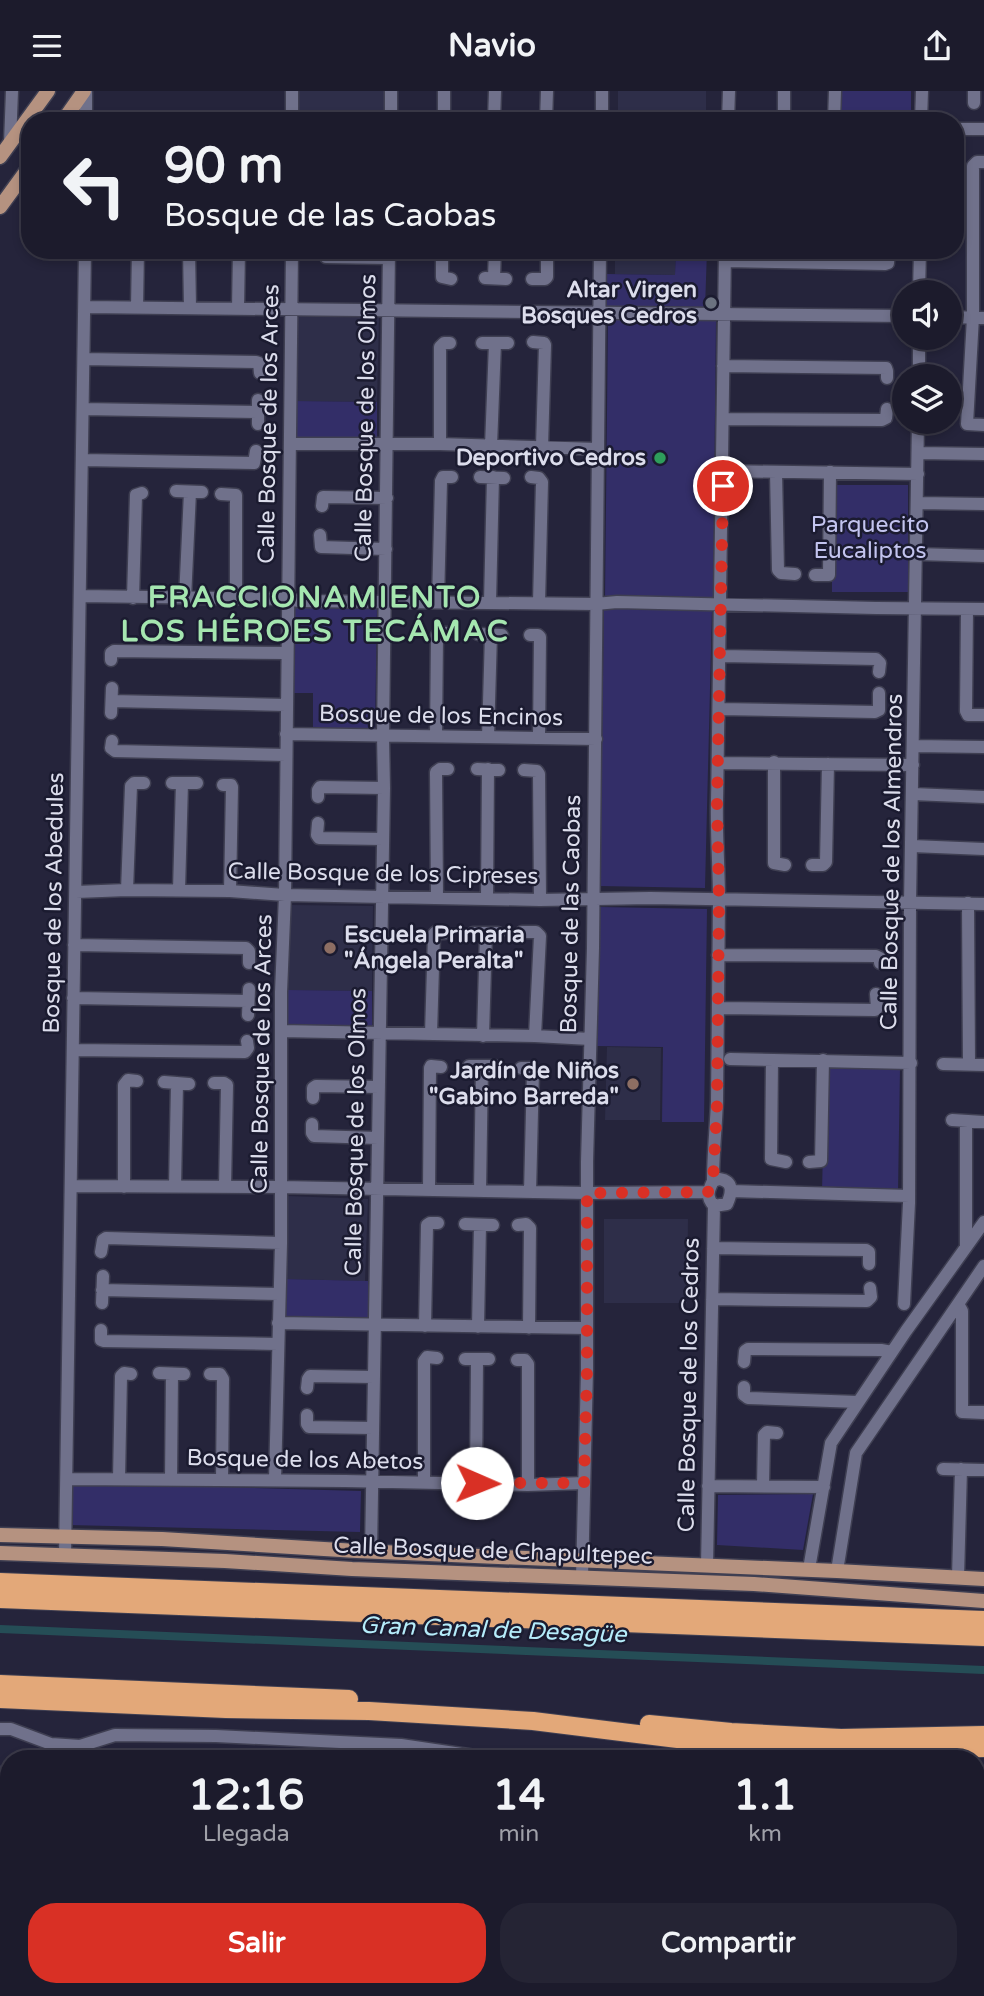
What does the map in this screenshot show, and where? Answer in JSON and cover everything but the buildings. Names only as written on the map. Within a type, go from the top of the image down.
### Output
[{"type":"highway","points":[[0,1582],[984,1620]]},
{"type":"highway","points":[[0,1599],[984,1637]]},
{"type":"highway","points":[[0,1684],[492,1706],[731,1732],[828,1738],[984,1735]]},
{"type":"highway","points":[[0,1699],[226,1709],[369,1711],[533,1721],[742,1747],[804,1750]]},
{"type":"highway","points":[[906,1750],[984,1748]]},
{"type":"main road","points":[[33,112],[48,91]]},
{"type":"main road","points":[[70,112],[85,91]]},
{"type":"main road","points":[[0,157],[21,128]]},
{"type":"main road","points":[[0,207],[21,178]]},
{"type":"main road","name":"Calle Bosque de Chapultepec","points":[[0,1535],[162,1539],[371,1552],[809,1569],[984,1579]]},
{"type":"main road","name":"Calle Bosque de Chapultepec","points":[[0,1553],[754,1584],[984,1601]]},
{"type":"street","points":[[85,91],[86,112]]},
{"type":"street","points":[[292,91],[292,112]]},
{"type":"street","points":[[391,91],[391,112]]},
{"type":"street","points":[[444,91],[444,112]]},
{"type":"street","points":[[494,112],[495,91]]},
{"type":"street","points":[[546,112],[547,91]]},
{"type":"street","points":[[602,91],[602,112]]},
{"type":"street","points":[[728,112],[729,91]]},
{"type":"street","points":[[784,91],[784,112]]},
{"type":"street","points":[[834,112],[835,91]]},
{"type":"street","points":[[921,112],[922,91]]},
{"type":"street","points":[[8,99],[10,143]]},
{"type":"street","points":[[964,129],[984,129]]},
{"type":"street","points":[[984,162],[974,163],[973,166],[979,317],[967,424],[984,425]]},
{"type":"street","name":"Bosque de los Abedules","points":[[65,1556],[85,259]]},
{"type":"street","points":[[137,308],[138,259]]},
{"type":"street","points":[[189,259],[190,307]]},
{"type":"street","points":[[238,309],[239,259]]},
{"type":"street","name":"Calle Bosque de los Arces","points":[[275,1480],[281,1243],[281,1031],[292,259]]},
{"type":"street","name":"Calle Bosque de los Olmos","points":[[371,1552],[384,788],[389,259]]},
{"type":"street","points":[[442,259],[442,277],[451,278]]},
{"type":"street","points":[[495,259],[495,278]]},
{"type":"street","points":[[532,279],[547,277],[547,259]]},
{"type":"street","name":"Bosque de las Caobas","points":[[582,1578],[596,739],[600,259]]},
{"type":"street","points":[[71,1187],[175,1187],[225,1180],[281,1187],[377,1189],[429,1184],[587,1193],[710,1186],[726,1180],[731,1191],[727,1204],[714,1206],[709,1201],[710,1186],[717,1105],[717,803],[725,419],[725,259]]},
{"type":"street","points":[[796,259],[885,264],[888,259]]},
{"type":"street","points":[[919,280],[920,259]]},
{"type":"street","points":[[85,307],[892,316]]},
{"type":"street","points":[[533,342],[545,345],[542,447]]},
{"type":"street","points":[[440,444],[440,347],[444,343],[450,343]]},
{"type":"street","points":[[491,446],[495,343]]},
{"type":"street","points":[[84,359],[256,362],[259,363],[260,373]]},
{"type":"street","points":[[723,366],[886,368],[887,379]]},
{"type":"street","points":[[725,419],[882,420],[886,418],[887,408]]},
{"type":"street","points":[[83,409],[258,412]]},
{"type":"street","name":"Calle Bosque de los Almendros","points":[[904,1304],[909,1196],[910,903],[918,434]]},
{"type":"street","points":[[290,444],[440,444],[598,449]]},
{"type":"street","points":[[82,460],[254,463],[256,451]]},
{"type":"street","points":[[918,453],[984,454]]},
{"type":"street","points":[[723,471],[918,474]]},
{"type":"street","points":[[776,472],[778,570],[781,573],[795,574]]},
{"type":"street","points":[[815,575],[829,575],[830,472]]},
{"type":"street","points":[[438,602],[440,481],[452,477]]},
{"type":"street","points":[[491,602],[492,477]]},
{"type":"street","points":[[531,477],[539,478],[542,482],[539,603]]},
{"type":"street","points":[[176,491],[196,492],[185,599]]},
{"type":"street","points":[[133,598],[136,495],[142,493]]},
{"type":"street","points":[[221,494],[236,495],[236,599]]},
{"type":"street","points":[[322,506],[323,497],[387,498]]},
{"type":"street","points":[[918,503],[984,503]]},
{"type":"street","points":[[320,535],[321,547],[386,549]]},
{"type":"street","points":[[917,554],[984,556]]},
{"type":"street","points":[[80,596],[984,609]]},
{"type":"street","points":[[967,609],[965,711],[968,715],[984,715]]},
{"type":"street","points":[[436,736],[437,635],[450,633]]},
{"type":"street","points":[[488,737],[490,634]]},
{"type":"street","points":[[530,635],[540,637],[539,737]]},
{"type":"street","points":[[111,660],[111,653],[114,651],[286,653]]},
{"type":"street","points":[[720,656],[876,659],[880,663],[879,672]]},
{"type":"street","points":[[719,709],[875,712],[879,710],[879,693]]},
{"type":"street","points":[[112,701],[286,705]]},
{"type":"street","name":"Bosque de los Encinos","points":[[286,734],[596,739]]},
{"type":"street","points":[[112,741],[111,748],[115,751],[286,755]]},
{"type":"street","points":[[913,745],[984,747]]},
{"type":"street","points":[[718,762],[913,765]]},
{"type":"street","points":[[774,762],[774,863],[785,865]]},
{"type":"street","points":[[812,865],[823,865],[826,862],[828,764]]},
{"type":"street","points":[[437,897],[436,772],[448,769]]},
{"type":"street","points":[[487,898],[488,769]]},
{"type":"street","points":[[524,770],[538,773],[540,899]]},
{"type":"street","points":[[127,890],[131,786],[134,783],[144,783]]},
{"type":"street","points":[[179,890],[177,783],[197,783]]},
{"type":"street","points":[[223,785],[232,787],[230,891]]},
{"type":"street","points":[[318,797],[320,787],[384,788]]},
{"type":"street","points":[[913,794],[984,797]]},
{"type":"street","points":[[318,823],[319,838],[383,839]]},
{"type":"street","points":[[912,845],[984,849]]},
{"type":"street","name":"Calle Bosque de los Cipreses","points":[[76,892],[179,890],[285,895],[984,904]]},
{"type":"street","points":[[968,903],[969,1064]]},
{"type":"street","points":[[522,932],[536,932],[540,936],[535,1036]]},
{"type":"street","points":[[431,1034],[434,934],[444,933]]},
{"type":"street","points":[[483,1036],[486,933]]},
{"type":"street","points":[[74,945],[246,948],[249,951],[248,964]]},
{"type":"street","points":[[718,955],[876,956],[880,958],[880,963]]},
{"type":"street","points":[[718,1009],[875,1010],[876,994]]},
{"type":"street","points":[[73,997],[248,1002]]},
{"type":"street","points":[[281,1031],[590,1038]]},
{"type":"street","points":[[73,1050],[245,1052],[247,1041]]},
{"type":"street","points":[[730,1059],[911,1063]]},
{"type":"street","points":[[772,1060],[771,1159],[786,1162]]},
{"type":"street","points":[[809,1162],[821,1161],[822,1060]]},
{"type":"street","points":[[943,1064],[984,1065]]},
{"type":"street","points":[[469,1066],[489,1066],[480,1187]]},
{"type":"street","points":[[429,1184],[430,1068],[441,1067]]},
{"type":"street","points":[[521,1068],[530,1068],[533,1072],[530,1189]]},
{"type":"street","points":[[124,1187],[124,1085],[128,1080],[137,1081]]},
{"type":"street","points":[[163,1082],[183,1083],[175,1187]]},
{"type":"street","points":[[214,1083],[227,1085],[225,1180]]},
{"type":"street","points":[[313,1098],[313,1088],[316,1086],[379,1087]]},
{"type":"street","points":[[952,1120],[984,1122]]},
{"type":"street","points":[[966,1122],[966,1246]]},
{"type":"street","points":[[312,1124],[314,1136],[378,1138]]},
{"type":"street","points":[[731,1191],[909,1196]]},
{"type":"street","name":"Calle Bosque de los Cedros","points":[[707,1565],[714,1206]]},
{"type":"street","points":[[809,1569],[831,1443],[984,1222]]},
{"type":"street","points":[[425,1326],[427,1225],[438,1223]]},
{"type":"street","points":[[465,1224],[486,1225],[478,1327]]},
{"type":"street","points":[[518,1225],[526,1224],[530,1229],[529,1328]]},
{"type":"street","points":[[101,1252],[103,1240],[106,1238],[281,1243]]},
{"type":"street","points":[[713,1248],[866,1250],[869,1252],[869,1264]]},
{"type":"street","points":[[837,1571],[856,1453],[984,1266]]},
{"type":"street","points":[[103,1276],[102,1297],[279,1294]]},
{"type":"street","points":[[712,1299],[867,1301],[871,1297],[870,1288]]},
{"type":"street","points":[[958,1304],[962,1311],[962,1412],[984,1412]]},
{"type":"street","points":[[278,1323],[587,1328]]},
{"type":"street","points":[[101,1330],[101,1340],[104,1341],[278,1344]]},
{"type":"street","points":[[744,1362],[745,1351],[748,1349],[892,1352]]},
{"type":"street","points":[[424,1482],[424,1361],[427,1357],[437,1358]]},
{"type":"street","points":[[477,1359],[477,1483]]},
{"type":"street","points":[[517,1360],[525,1360],[528,1364],[528,1485]]},
{"type":"street","points":[[119,1479],[121,1376],[124,1373],[131,1374]]},
{"type":"street","points":[[171,1480],[172,1374]]},
{"type":"street","points":[[210,1374],[220,1374],[223,1379],[222,1480]]},
{"type":"street","points":[[307,1388],[310,1376],[374,1377]]},
{"type":"street","points":[[744,1387],[744,1395],[748,1398],[858,1402]]},
{"type":"street","points":[[307,1415],[309,1427],[373,1429]]},
{"type":"street","points":[[763,1486],[764,1435],[767,1432],[777,1433]]},
{"type":"street","points":[[943,1469],[984,1470]]},
{"type":"street","points":[[958,1577],[961,1469]]},
{"type":"street","name":"Bosque de los Abetos","points":[[67,1479],[528,1485],[584,1483]]},
{"type":"street","points":[[708,1486],[824,1487]]},
{"type":"street","points":[[0,1729],[11,1729],[51,1744],[80,1747],[115,1735],[216,1736],[401,1745],[435,1750]]},
{"type":"shaded area","points":[[299,91],[384,91],[384,112],[298,112]]},
{"type":"shaded area","points":[[618,91],[706,91],[706,112],[618,112]]},
{"type":"shaded area","points":[[615,259],[676,259],[675,275],[615,274]]},
{"type":"shaded area","points":[[295,316],[379,318],[377,402],[294,401]]},
{"type":"shaded area","name":"Escuela Primaria \"Ángela Peralta\"","points":[[289,905],[373,906],[372,991],[288,990]]},
{"type":"shaded area","name":"Jardín de Niños \"Gabino Barreda\"","points":[[607,1047],[661,1048],[660,1120],[605,1120]]},
{"type":"shaded area","points":[[287,1196],[368,1199],[365,1281],[284,1279]]},
{"type":"shaded area","points":[[604,1219],[688,1219],[687,1303],[604,1303]]},
{"type":"green space","points":[[838,91],[911,91],[911,112],[838,112]]},
{"type":"green space","points":[[676,259],[707,259],[705,309],[606,307],[606,274],[675,275]]},
{"type":"green space","name":"Deportivo Cedros","points":[[716,318],[713,600],[605,598],[608,319]]},
{"type":"green space","points":[[294,401],[377,402],[377,440],[293,439]]},
{"type":"green space","name":"Parquecito Eucaliptos","points":[[832,485],[908,485],[908,592],[832,592]]},
{"type":"green space","points":[[292,606],[377,607],[375,729],[313,728],[313,693],[290,693]]},
{"type":"green space","points":[[604,607],[712,609],[705,888],[600,886]]},
{"type":"green space","points":[[600,907],[707,909],[704,1122],[662,1122],[663,1047],[597,1046]]},
{"type":"green space","points":[[288,990],[372,991],[372,1027],[287,1027]]},
{"type":"green space","points":[[825,1066],[900,1068],[898,1192],[822,1191]]},
{"type":"green space","points":[[284,1279],[368,1281],[368,1320],[283,1319]]},
{"type":"green space","points":[[70,1483],[361,1491],[360,1532],[69,1525]]},
{"type":"green space","points":[[813,1494],[803,1550],[717,1545],[718,1495]]},
{"type":"waterway","name":"Gran Canal de Desagüe","points":[[0,1629],[984,1670]]},
{"type":"place","name":"Altar Virgen Bosques Cedros","points":[[711,303]]},
{"type":"place","name":"Deportivo Cedros","points":[[660,458]]},
{"type":"place","name":"Escuela Primaria \"Ángela Peralta\"","points":[[330,948]]},
{"type":"place","name":"Jardín de Niños \"Gabino Barreda\"","points":[[633,1084]]},
{"type":"district","name":"FRACCIONAMIENTO LOS HÉROES TECÁMAC","points":[[315,614]]},
{"type":"route","points":[[477,1483],[584,1483],[587,1193],[708,1192],[713,1181],[717,1105],[717,803],[723,486]]}]
